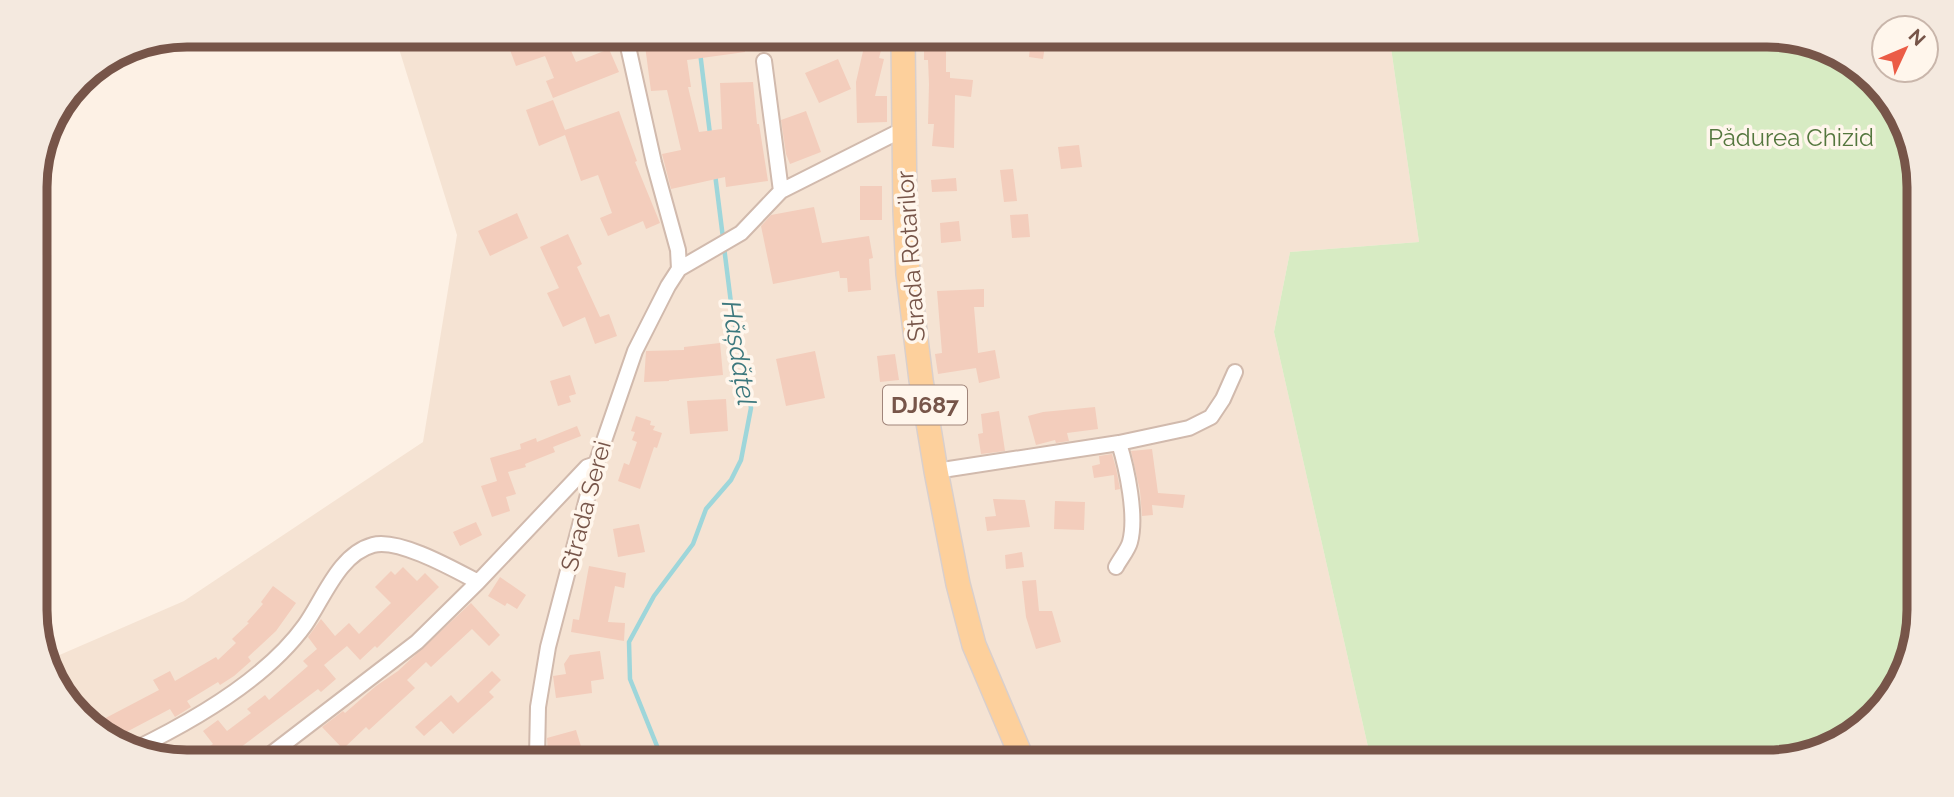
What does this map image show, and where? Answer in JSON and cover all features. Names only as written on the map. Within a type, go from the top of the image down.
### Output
[{"type":"main road","name":"Strada Rotarilor","points":[[903,48],[908,274],[936,471],[958,584],[974,645],[1019,749]]},
{"type":"street","points":[[628,48],[654,163],[678,250],[679,269],[741,233],[781,191],[904,129]]},
{"type":"street","points":[[764,61],[781,191]]},
{"type":"street","name":"Strada Serei","points":[[537,750],[538,707],[548,647],[596,464],[635,351],[679,269]]},
{"type":"street","points":[[936,471],[1119,443],[1189,428],[1211,417],[1223,399],[1235,372]]},
{"type":"street","points":[[1116,567],[1130,543],[1131,518],[1127,470],[1119,443]]},
{"type":"street","name":"Strada Serei","points":[[276,750],[417,642],[587,467],[596,464]]},
{"type":"street","points":[[565,489],[586,507]]},
{"type":"street","points":[[146,743],[205,711],[263,670],[304,626],[339,571],[359,551],[374,545],[402,548],[478,582]]},
{"type":"shaded area","points":[[1391,47],[1419,242],[1290,252],[1274,332],[1369,749],[188,750],[169,749],[143,742],[110,726],[82,702],[71,687],[56,657],[184,601],[423,442],[457,235],[399,48]]},
{"type":"green space","name":"Pădurea Chizid","points":[[1391,47],[1785,48],[1828,62],[1859,82],[1878,102],[1896,134],[1906,169],[1907,188],[1907,609],[1899,654],[1878,695],[1866,709],[1837,731],[1794,747],[1369,749],[1274,332],[1290,252],[1419,242]]},
{"type":"building","points":[[1030,47],[1045,47],[1043,59],[1029,57]]},
{"type":"building","points":[[570,48],[576,62],[609,49],[619,72],[553,98],[546,81],[554,78],[545,56],[516,66],[510,50]]},
{"type":"building","points":[[645,48],[744,48],[745,52],[687,60],[691,87],[688,87],[699,132],[722,129],[720,83],[753,82],[757,124],[768,181],[726,187],[725,177],[671,189],[662,154],[681,150],[667,90],[651,91]]},
{"type":"building","points":[[864,48],[882,48],[879,58],[884,59],[875,96],[887,96],[887,122],[857,123],[856,82]]},
{"type":"building","points":[[924,48],[946,48],[946,72],[950,72],[950,78],[973,80],[971,97],[955,95],[954,148],[932,146],[934,124],[928,124],[928,60],[924,60]]},
{"type":"building","points":[[838,59],[851,89],[819,103],[805,73]]},
{"type":"building","points":[[553,100],[565,130],[619,111],[637,161],[635,162],[660,223],[646,229],[643,221],[608,236],[600,218],[612,213],[598,175],[581,181],[565,135],[539,146],[526,110]]},
{"type":"building","points":[[806,111],[821,152],[790,164],[781,120]]},
{"type":"building","points":[[1079,145],[1082,167],[1061,169],[1058,147]]},
{"type":"building","points":[[1013,169],[1017,201],[1004,202],[1000,170]]},
{"type":"building","points":[[956,178],[957,191],[932,192],[931,180]]},
{"type":"building","points":[[860,186],[882,186],[882,220],[860,220]]},
{"type":"building","points":[[814,207],[822,243],[869,236],[873,258],[869,259],[871,290],[848,292],[847,278],[840,278],[839,271],[773,284],[761,226],[771,215]]},
{"type":"building","points":[[517,213],[528,238],[490,256],[478,231]]},
{"type":"building","points":[[1028,214],[1030,237],[1012,238],[1010,215]]},
{"type":"building","points":[[959,221],[961,241],[941,243],[940,223]]},
{"type":"building","points":[[568,234],[582,264],[577,267],[600,317],[609,314],[617,336],[595,344],[585,317],[563,327],[547,293],[559,288],[540,247]]},
{"type":"building","points":[[984,289],[984,307],[974,307],[978,353],[995,350],[1000,378],[979,383],[976,368],[938,374],[935,354],[942,353],[937,291]]},
{"type":"building","points":[[720,343],[723,375],[644,382],[646,351],[684,350],[684,347]]},
{"type":"building","points":[[815,351],[825,398],[786,406],[776,359]]},
{"type":"building","points":[[895,354],[899,380],[880,382],[877,356]]},
{"type":"building","points":[[570,375],[576,394],[569,396],[571,402],[558,406],[550,381]]},
{"type":"building","points":[[726,399],[728,431],[690,434],[687,401]]},
{"type":"building","points":[[1095,407],[1098,429],[1067,433],[1069,441],[1056,443],[1055,440],[1036,445],[1028,416]]},
{"type":"building","points":[[999,411],[1005,451],[981,454],[978,434],[983,433],[981,414]]},
{"type":"building","points":[[636,416],[651,421],[650,425],[655,426],[653,430],[662,433],[657,448],[654,447],[640,489],[618,481],[624,463],[629,465],[637,442],[632,440],[635,432],[631,431]]},
{"type":"building","points":[[577,426],[581,436],[553,447],[555,452],[525,464],[526,467],[508,472],[516,494],[506,497],[510,511],[492,517],[481,486],[497,481],[490,458],[521,449],[520,444],[536,438],[537,442]]},
{"type":"building","points":[[1152,449],[1158,493],[1185,495],[1183,508],[1152,505],[1153,515],[1142,516],[1140,491],[1131,451]]},
{"type":"building","points":[[1112,454],[1120,489],[1115,490],[1114,475],[1094,478],[1092,466],[1100,464],[1099,456]]},
{"type":"building","points":[[993,499],[1025,500],[1030,527],[987,531],[985,517],[996,516]]},
{"type":"building","points":[[1055,501],[1085,502],[1084,530],[1054,529]]},
{"type":"building","points":[[476,522],[482,535],[460,546],[453,532]]},
{"type":"building","points":[[639,524],[645,552],[618,557],[613,529]]},
{"type":"building","points":[[1022,552],[1024,567],[1006,569],[1005,555]]},
{"type":"building","points":[[589,566],[626,573],[624,588],[615,586],[608,622],[625,623],[624,641],[571,632],[573,619],[579,620]]},
{"type":"building","points":[[403,567],[417,581],[425,573],[439,587],[377,648],[375,646],[360,660],[347,646],[324,665],[336,679],[321,692],[318,689],[237,750],[203,750],[213,744],[203,731],[218,720],[227,731],[251,713],[247,709],[265,695],[269,700],[308,666],[303,661],[317,649],[308,637],[321,619],[335,636],[349,623],[359,634],[391,603],[375,587],[391,571],[395,575]]},
{"type":"building","points":[[500,577],[526,595],[517,609],[507,603],[505,606],[488,596]]},
{"type":"building","points":[[1036,580],[1039,611],[1052,611],[1061,642],[1036,649],[1026,617],[1022,581]]},
{"type":"building","points":[[273,586],[296,603],[276,631],[248,657],[251,661],[234,676],[220,685],[218,682],[187,701],[191,707],[175,717],[170,709],[123,734],[102,720],[159,690],[153,680],[170,671],[175,681],[216,657],[218,660],[236,643],[232,639],[249,623],[247,622],[263,604],[261,602]]},
{"type":"building","points":[[471,603],[500,635],[489,646],[472,629],[431,667],[426,662],[407,680],[415,688],[369,730],[366,727],[343,749],[322,727],[343,711],[345,713],[398,671]]},
{"type":"building","points":[[600,651],[604,679],[591,681],[592,693],[556,698],[553,676],[566,674],[564,664],[570,655]]},
{"type":"building","points":[[492,671],[501,680],[489,692],[494,697],[453,734],[441,721],[424,736],[415,727],[451,695],[458,703]]},
{"type":"building","points":[[576,730],[582,750],[548,750],[547,738]]},
{"type":"waterway","name":"Hășdățel","points":[[700,52],[710,134]]},
{"type":"waterway","name":"Hășdățel","points":[[715,174],[723,238]]},
{"type":"waterway","name":"Hășdățel","points":[[658,750],[630,679],[629,642],[654,596],[693,544],[706,509],[731,480],[741,460],[751,408],[731,303],[724,247]]}]
